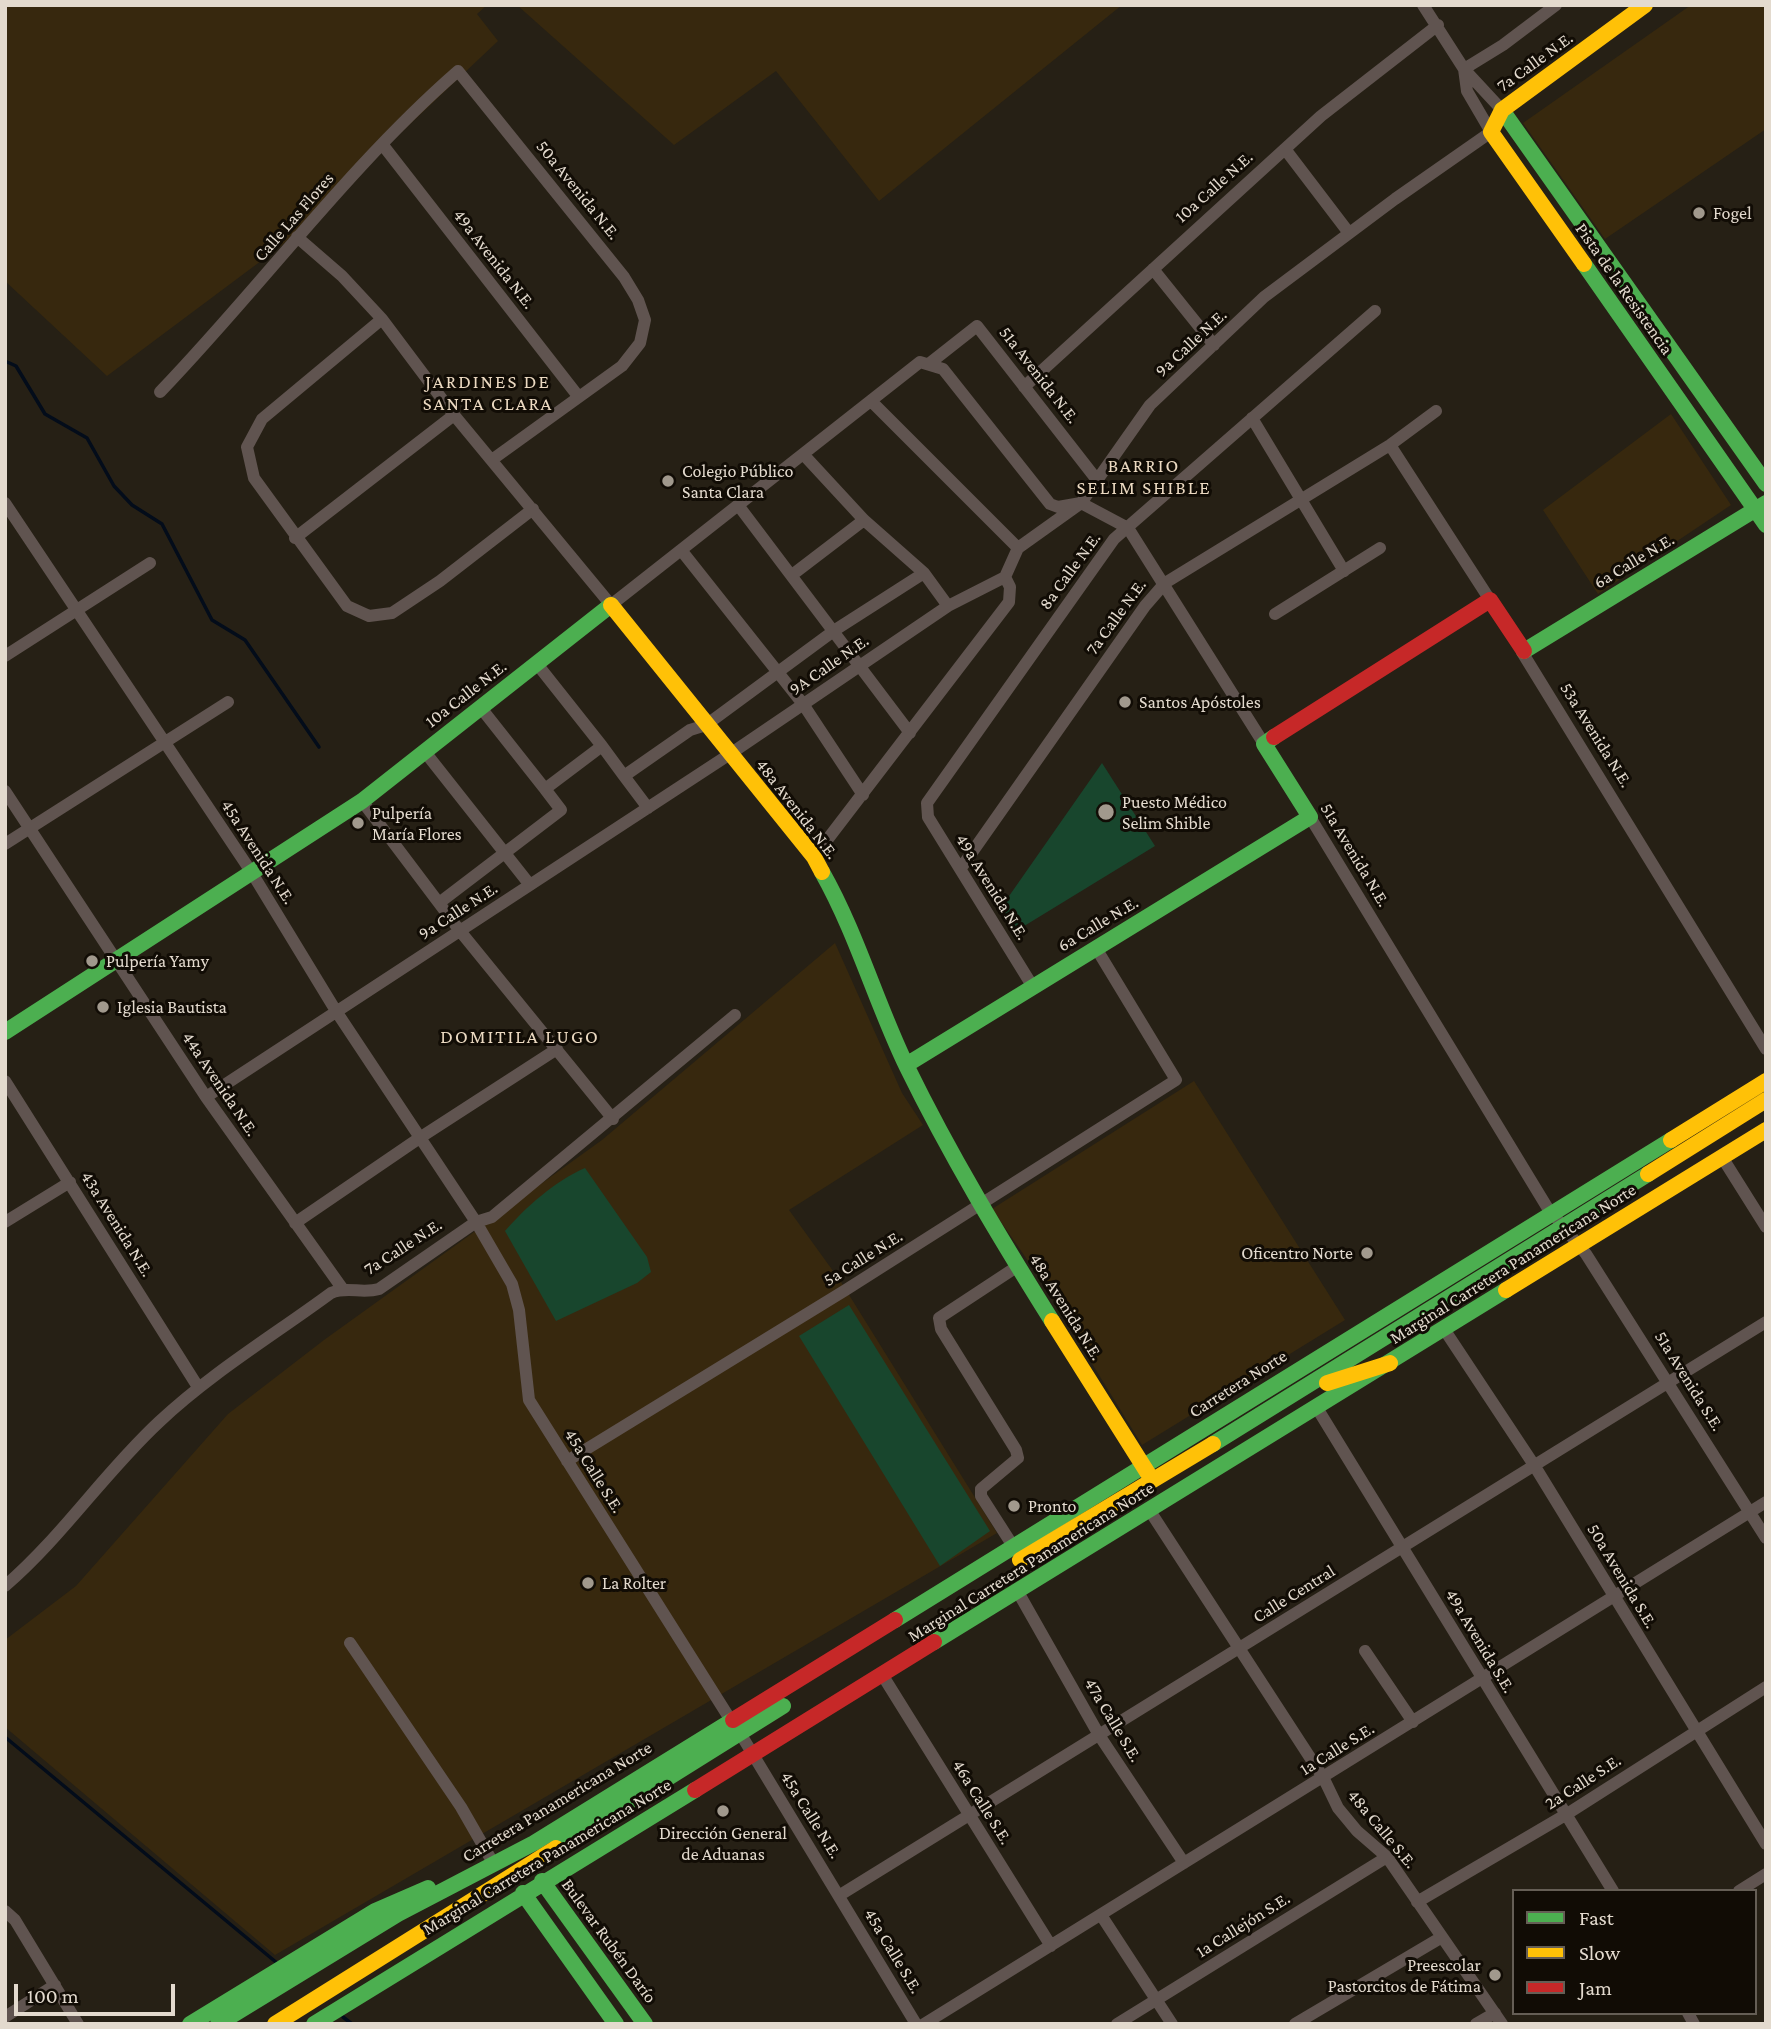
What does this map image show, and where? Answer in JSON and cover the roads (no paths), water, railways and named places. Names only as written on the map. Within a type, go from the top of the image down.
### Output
[{"type":"main road","name":"7a Calle N.E.","points":[[1491,132],[1502,110],[1645,5]]},
{"type":"main road","name":"Pista de la Resistencia","points":[[1502,110],[1766,484]]},
{"type":"main road","name":"Pista de la Resistencia","points":[[1491,132],[1760,506],[1766,525]]},
{"type":"main road","name":"6a Calle N.E.","points":[[1522,652],[1760,506]]},
{"type":"main road","name":"53a Avenida N.E.","points":[[1490,600],[1522,652]]},
{"type":"main road","points":[[1264,744],[1490,600]]},
{"type":"main road","name":"10a Calle N.E.","points":[[5,1031],[362,801],[611,605]]},
{"type":"main road","name":"48a Avenida N.E.","points":[[611,605],[814,857],[842,907],[906,1065],[980,1206],[1152,1480]]},
{"type":"main road","name":"51a Avenida N.E.","points":[[1264,744],[1310,817]]},
{"type":"main road","name":"6a Calle N.E.","points":[[906,1065],[1310,817]]},
{"type":"main road","points":[[1647,1154],[1696,1115],[1766,1068]]},
{"type":"main road","name":"Carretera Norte","points":[[735,1726],[1013,1546],[1766,1081]]},
{"type":"main road","points":[[735,1726],[1298,1392],[1766,1100]]},
{"type":"main road","points":[[1736,1119],[1766,1105]]},
{"type":"main road","name":"Marginal Carretera Panamericana Norte","points":[[314,2024],[542,1881],[883,1676],[1766,1130]]},
{"type":"main road","points":[[1298,1392],[1390,1363]]},
{"type":"main road","name":"Carretera Panamericana Norte","points":[[218,2024],[398,1914],[534,1843],[735,1726]]},
{"type":"main road","name":"Carretera Panamericana Norte","points":[[275,2024],[735,1726]]},
{"type":"main road","points":[[190,2024],[375,1911],[534,1843]]},
{"type":"main road","name":"Bulevar Rubén Darío","points":[[542,1881],[645,2024]]},
{"type":"main road","points":[[523,1893],[616,2024]]},
{"type":"street","name":"Pista de la Resistencia","points":[[1423,5],[1464,69],[1502,110]]},
{"type":"street","points":[[1464,69],[1503,45],[1556,5]]},
{"type":"street","name":"10a Calle N.E.","points":[[1024,387],[1321,116],[1438,25]]},
{"type":"street","name":"Pista de la Resistencia","points":[[1464,69],[1467,91],[1491,132]]},
{"type":"street","name":"Calle Las Flores","points":[[160,392],[222,327],[297,237],[382,144],[458,71]]},
{"type":"street","name":"50a Avenida N.E.","points":[[458,71],[624,276],[638,300],[645,320],[640,343],[622,366],[578,396]]},
{"type":"street","name":"9a Calle N.E.","points":[[1018,548],[1081,503],[1150,405],[1264,298],[1349,233],[1491,132]]},
{"type":"street","name":"49a Avenida N.E.","points":[[382,144],[578,396]]},
{"type":"street","points":[[1285,149],[1349,233]]},
{"type":"street","name":"48a Avenida N.E.","points":[[297,237],[342,276],[382,319],[454,415],[493,458],[611,605]]},
{"type":"street","points":[[1153,269],[1214,345]]},
{"type":"street","name":"8a Calle N.E.","points":[[927,803],[1114,539],[1376,312]]},
{"type":"street","points":[[382,319],[262,419],[247,447],[254,478],[346,606],[369,616],[392,613],[533,509]]},
{"type":"street","name":"10a Calle N.E.","points":[[611,605],[920,362],[930,363],[977,326]]},
{"type":"street","name":"51a Avenida N.E.","points":[[977,326],[1097,480]]},
{"type":"street","points":[[930,363],[943,369],[1049,504],[1058,507],[1081,503]]},
{"type":"street","points":[[493,458],[578,396]]},
{"type":"street","points":[[803,454],[864,520],[924,573],[948,606],[1005,577],[1018,548],[871,401]]},
{"type":"street","name":"7a Calle N.E.","points":[[961,868],[1145,606],[1165,583],[1390,445],[1436,411]]},
{"type":"street","points":[[295,538],[454,415]]},
{"type":"street","points":[[1252,418],[1344,571]]},
{"type":"street","name":"53a Avenida N.E.","points":[[1390,445],[1490,600]]},
{"type":"street","name":"45a Avenida N.E.","points":[[5,503],[251,873],[336,1011],[476,1222]]},
{"type":"street","name":"51a Avenida N.E.","points":[[1081,503],[1128,528],[1264,744]]},
{"type":"street","points":[[738,505],[835,630],[858,666],[910,733]]},
{"type":"street","points":[[792,575],[864,520]]},
{"type":"street","points":[[1275,614],[1380,548]]},
{"type":"street","points":[[681,550],[803,704],[863,795]]},
{"type":"street","points":[[5,656],[150,563]]},
{"type":"street","points":[[624,776],[690,730],[706,725],[835,630],[924,573]]},
{"type":"street","points":[[814,857],[1009,602],[1010,587],[1005,577]]},
{"type":"street","name":"9A Calle N.E.","points":[[730,754],[948,606]]},
{"type":"street","name":"53a Avenida N.E.","points":[[1522,652],[1766,1049]]},
{"type":"street","points":[[537,664],[648,808]]},
{"type":"street","points":[[5,844],[228,702]]},
{"type":"street","points":[[439,903],[561,810],[481,708]]},
{"type":"street","points":[[545,789],[602,746]]},
{"type":"street","points":[[425,752],[530,885]]},
{"type":"street","name":"9a Calle N.E.","points":[[206,1097],[730,754]]},
{"type":"street","name":"44a Avenida N.E.","points":[[5,791],[206,1097],[342,1288]]},
{"type":"street","points":[[362,801],[460,931],[613,1119]]},
{"type":"street","name":"49a Avenida N.E.","points":[[927,803],[928,817],[1033,987]]},
{"type":"street","name":"51a Avenida N.E.","points":[[1310,817],[1552,1213],[1579,1245]]},
{"type":"street","name":"5a Calle N.E.","points":[[566,1461],[980,1206],[1176,1080],[1096,948]]},
{"type":"street","name":"7a Calle N.E.","points":[[342,1288],[364,1293],[379,1289],[476,1222],[492,1217],[735,1016]]},
{"type":"street","points":[[295,1223],[557,1049]]},
{"type":"street","name":"43a Avenida N.E.","points":[[5,1081],[198,1387]]},
{"type":"street","points":[[1722,1157],[1766,1227]]},
{"type":"street","points":[[5,1222],[70,1182]]},
{"type":"street","name":"45a Calle S.E.","points":[[476,1222],[512,1284],[519,1310],[529,1400],[753,1754]]},
{"type":"street","name":"51a Avenida S.E.","points":[[1579,1245],[1670,1382],[1766,1538]]},
{"type":"street","points":[[1013,1546],[981,1496],[981,1489],[1014,1464],[1018,1458],[1016,1450],[941,1329],[939,1318],[1018,1266]]},
{"type":"street","points":[[5,1586],[64,1529],[157,1424],[198,1387],[342,1288]]},
{"type":"street","name":"Calle Central","points":[[840,1895],[1766,1322]]},
{"type":"street","name":"50a Avenida S.E.","points":[[1444,1329],[1534,1465],[1766,1844]]},
{"type":"street","name":"49a Avenida S.E.","points":[[1318,1408],[1613,1889]]},
{"type":"street","name":"1a Calle S.E.","points":[[925,2024],[1614,1599],[1766,1502]]},
{"type":"street","name":"48a Calle S.E.","points":[[1150,1511],[1324,1779],[1338,1808],[1387,1857],[1498,2018]]},
{"type":"street","name":"47a Calle S.E.","points":[[1018,1592],[1099,1734],[1184,1863]]},
{"type":"street","points":[[350,1643],[461,1807],[492,1861]]},
{"type":"street","points":[[1365,1651],[1413,1722]]},
{"type":"street","name":"46a Calle S.E.","points":[[883,1676],[1051,1946]]},
{"type":"street","name":"2a Calle S.E.","points":[[1417,1902],[1567,1814],[1766,1687]]},
{"type":"street","name":"45a Calle N.E.","points":[[753,1754],[840,1895]]},
{"type":"street","name":"1a Callejón S.E.","points":[[1117,2024],[1387,1857]]},
{"type":"street","points":[[1742,1889],[1766,1874]]},
{"type":"street","name":"45a Calle S.E.","points":[[840,1895],[916,2024]]},
{"type":"street","points":[[5,1911],[15,1920],[78,2024]]},
{"type":"street","points":[[1101,1915],[1172,2024]]},
{"type":"street","points":[[1295,2024],[1442,1937]]},
{"type":"street","points":[[5,2017],[55,1985]]},
{"type":"street","points":[[1476,2024],[1498,2018]]},
{"type":"waterway","points":[[5,361],[16,366],[45,414],[87,438],[114,486],[132,505],[162,524],[212,620],[245,640],[319,747]]},
{"type":"waterway","points":[[5,1737],[277,1963]]},
{"type":"waterway","points":[[343,2017],[352,2024]]},
{"type":"place","name":"Fogel","points":[[1699,213]]},
{"type":"place","name":"Colegio Público Santa Clara","points":[[668,481]]},
{"type":"place","name":"Santos Apóstoles","points":[[1125,702]]},
{"type":"place","name":"Puesto Médico Selim Shible","points":[[1106,812]]},
{"type":"place","name":"Pulpería María Flores","points":[[358,823]]},
{"type":"place","name":"Pulpería Yamy","points":[[92,961]]},
{"type":"place","name":"Iglesia Bautista","points":[[103,1007]]},
{"type":"place","name":"Oficentro Norte","points":[[1367,1253]]},
{"type":"place","name":"Pronto","points":[[1014,1506]]},
{"type":"place","name":"La Rolter","points":[[588,1583]]},
{"type":"place","name":"Dirección General de Aduanas","points":[[723,1811]]},
{"type":"place","name":"Preescolar Pastorcitos de Fátima","points":[[1495,1975]]},
{"type":"district","name":"JARDINES DE SANTA CLARA","points":[[488,393]]},
{"type":"district","name":"BARRIO SELIM SHIBLE","points":[[1144,477]]},
{"type":"district","name":"DOMITILA LUGO","points":[[520,1037]]}]
